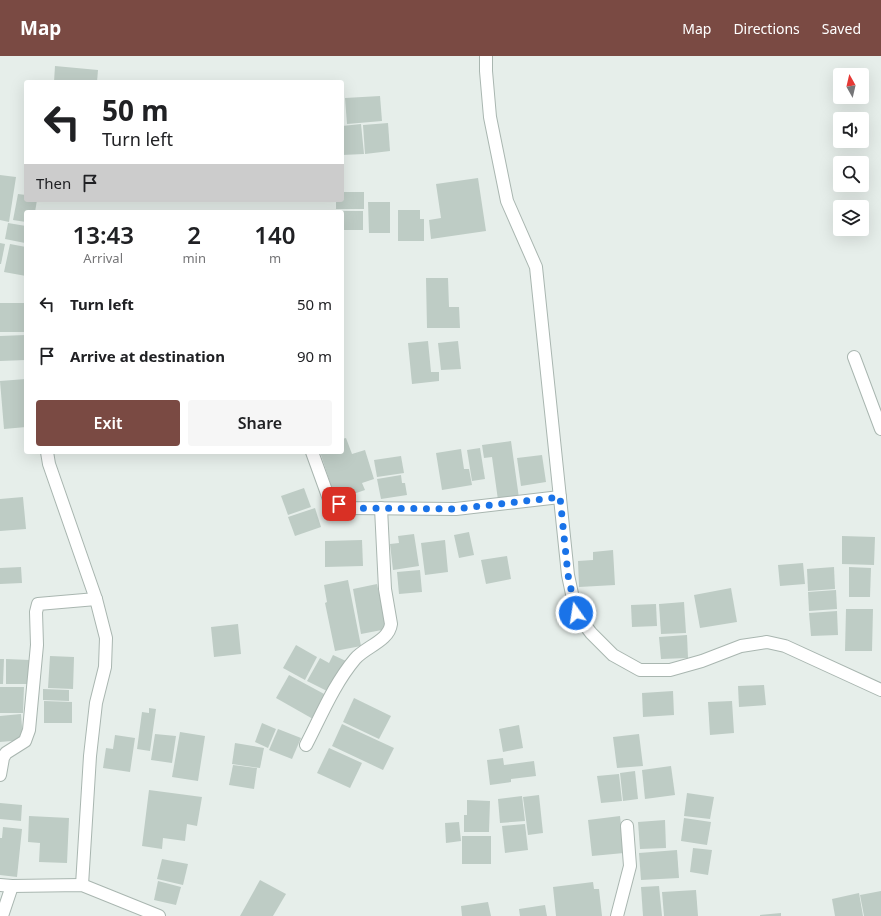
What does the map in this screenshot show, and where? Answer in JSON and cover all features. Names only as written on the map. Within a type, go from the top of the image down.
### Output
[{"type":"street","points":[[486,56],[490,117],[507,201],[536,268],[568,575],[576,613],[591,633],[613,655],[640,670],[670,670],[702,661],[741,646],[767,642],[785,646],[881,690]]},
{"type":"street","points":[[854,357],[881,429]]},
{"type":"street","points":[[47,454],[49,464],[96,599],[106,638],[105,667],[96,703],[90,756],[82,885]]},
{"type":"street","points":[[313,454],[329,499],[349,508],[456,509],[560,497]]},
{"type":"street","points":[[306,745],[334,691],[355,659],[380,640],[389,631],[392,624],[385,589],[381,508]]},
{"type":"street","points":[[0,775],[3,758],[6,753],[25,741],[29,730],[37,645],[36,612],[38,604],[96,599]]},
{"type":"street","points":[[617,916],[630,866],[627,826]]},
{"type":"street","points":[[2,916],[6,885],[82,885],[159,916]]},
{"type":"building","points":[[55,66],[98,70],[97,80],[54,80]]},
{"type":"building","points":[[380,96],[382,121],[347,124],[345,98]]},
{"type":"building","points":[[388,123],[390,151],[365,154],[363,125]]},
{"type":"building","points":[[361,124],[364,154],[344,155],[344,126]]},
{"type":"building","points":[[0,175],[16,177],[9,222],[0,220]]},
{"type":"building","points":[[478,178],[486,231],[431,239],[429,220],[441,218],[436,184]]},
{"type":"building","points":[[344,192],[364,192],[364,209],[336,209],[336,202],[344,202]]},
{"type":"building","points":[[18,194],[24,195],[24,202],[37,202],[35,210],[24,210],[24,222],[13,220]]},
{"type":"building","points":[[368,202],[390,202],[390,233],[369,233]]},
{"type":"building","points":[[398,210],[420,210],[420,219],[424,219],[424,241],[398,241]]},
{"type":"building","points":[[344,211],[363,211],[363,230],[344,230]]},
{"type":"building","points":[[8,223],[24,226],[24,243],[5,239]]},
{"type":"building","points":[[0,243],[5,244],[1,264],[0,264]]},
{"type":"building","points":[[10,244],[24,247],[24,276],[4,272]]},
{"type":"building","points":[[426,278],[448,278],[449,307],[459,307],[460,328],[427,328]]},
{"type":"building","points":[[0,303],[24,303],[24,332],[0,332]]},
{"type":"building","points":[[24,335],[24,360],[0,361],[0,336]]},
{"type":"building","points":[[428,341],[431,372],[439,372],[439,381],[412,384],[408,343]]},
{"type":"building","points":[[458,341],[461,369],[441,370],[438,343]]},
{"type":"building","points":[[24,379],[24,427],[4,429],[0,381]]},
{"type":"building","points":[[344,438],[346,438],[352,454],[365,450],[374,479],[362,483],[365,490],[336,500],[321,454],[344,454]]},
{"type":"building","points":[[511,441],[519,498],[498,500],[492,457],[484,458],[482,445]]},
{"type":"building","points":[[480,448],[485,479],[472,481],[467,450]]},
{"type":"building","points":[[461,449],[464,469],[469,469],[472,485],[442,490],[436,453]]},
{"type":"building","points":[[542,455],[546,482],[521,486],[517,458]]},
{"type":"building","points":[[401,456],[404,473],[377,477],[374,460]]},
{"type":"building","points":[[401,475],[402,483],[405,483],[407,495],[381,499],[377,479]]},
{"type":"building","points":[[304,488],[311,507],[288,515],[281,496]]},
{"type":"building","points":[[23,497],[26,529],[0,531],[0,499]]},
{"type":"building","points":[[315,508],[321,527],[295,536],[288,517]]},
{"type":"building","points":[[469,532],[474,555],[459,558],[454,535]]},
{"type":"building","points":[[414,534],[419,566],[393,570],[390,544],[399,543],[398,536]]},
{"type":"building","points":[[842,536],[875,537],[874,565],[842,564]]},
{"type":"building","points":[[362,540],[363,566],[325,567],[325,541]]},
{"type":"building","points":[[445,540],[448,572],[425,575],[421,543]]},
{"type":"building","points":[[613,550],[615,585],[579,587],[578,561],[593,560],[593,552]]},
{"type":"building","points":[[507,556],[511,579],[486,584],[481,560]]},
{"type":"building","points":[[803,563],[805,584],[780,586],[778,565]]},
{"type":"building","points":[[21,567],[22,583],[0,584],[0,568]]},
{"type":"building","points":[[834,567],[835,589],[808,591],[807,569]]},
{"type":"building","points":[[849,567],[871,568],[870,597],[849,597]]},
{"type":"building","points":[[420,570],[422,592],[399,594],[397,572]]},
{"type":"building","points":[[348,580],[361,646],[335,651],[325,603],[327,602],[324,585]]},
{"type":"building","points":[[377,584],[387,629],[361,634],[353,589]]},
{"type":"building","points":[[731,588],[737,622],[700,628],[694,595]]},
{"type":"building","points":[[836,590],[837,609],[809,611],[808,592]]},
{"type":"building","points":[[684,602],[686,633],[661,634],[659,604]]},
{"type":"building","points":[[656,604],[657,626],[632,627],[631,605]]},
{"type":"building","points":[[846,609],[873,609],[872,651],[845,651]]},
{"type":"building","points":[[837,611],[838,635],[811,636],[809,613]]},
{"type":"building","points":[[238,624],[241,654],[214,657],[211,627]]},
{"type":"building","points":[[687,635],[688,658],[661,659],[659,637]]},
{"type":"building","points":[[296,645],[317,657],[305,680],[283,668]]},
{"type":"building","points":[[333,655],[346,661],[329,692],[307,681],[320,658],[329,663]]},
{"type":"building","points":[[50,656],[74,657],[73,689],[48,688]]},
{"type":"building","points":[[0,659],[4,659],[3,684],[0,684]]},
{"type":"building","points":[[6,659],[30,660],[30,684],[6,684]]},
{"type":"building","points":[[289,675],[326,695],[313,719],[276,698]]},
{"type":"building","points":[[764,685],[766,705],[739,707],[738,686]]},
{"type":"building","points":[[0,687],[24,687],[23,713],[0,713]]},
{"type":"building","points":[[43,689],[69,690],[69,701],[43,700]]},
{"type":"building","points":[[673,691],[674,715],[643,717],[642,693]]},
{"type":"building","points":[[354,698],[391,716],[379,739],[343,722]]},
{"type":"building","points":[[44,701],[72,702],[72,723],[44,723]]},
{"type":"building","points":[[732,701],[734,733],[710,735],[708,702]]},
{"type":"building","points":[[149,708],[156,709],[150,751],[137,749],[142,712],[149,713]]},
{"type":"building","points":[[21,714],[23,740],[0,742],[0,716]]},
{"type":"building","points":[[262,723],[276,729],[268,748],[255,742]]},
{"type":"building","points":[[342,724],[394,748],[383,770],[332,746]]},
{"type":"building","points":[[519,725],[523,748],[503,752],[499,729]]},
{"type":"building","points":[[278,729],[301,738],[292,759],[269,750]]},
{"type":"building","points":[[180,732],[205,736],[198,781],[172,777]]},
{"type":"building","points":[[155,734],[176,736],[172,763],[151,760]]},
{"type":"building","points":[[639,734],[643,766],[617,768],[613,737]]},
{"type":"building","points":[[115,735],[135,738],[130,772],[103,768],[106,748],[113,749]]},
{"type":"building","points":[[235,743],[264,748],[260,768],[232,764]]},
{"type":"building","points":[[329,748],[362,763],[350,788],[317,773]]},
{"type":"building","points":[[503,758],[504,765],[534,761],[536,776],[511,779],[511,782],[490,785],[487,760]]},
{"type":"building","points":[[233,765],[257,768],[254,789],[229,785]]},
{"type":"building","points":[[671,766],[675,795],[645,799],[642,770]]},
{"type":"building","points":[[635,771],[638,799],[623,801],[620,773]]},
{"type":"building","points":[[619,774],[622,801],[601,803],[597,776]]},
{"type":"building","points":[[149,790],[202,797],[197,826],[187,824],[185,841],[163,838],[162,849],[142,846]]},
{"type":"building","points":[[687,793],[714,797],[710,819],[684,816]]},
{"type":"building","points":[[539,795],[543,833],[528,835],[523,797]]},
{"type":"building","points":[[522,796],[525,821],[500,823],[498,799]]},
{"type":"building","points":[[467,800],[490,801],[489,832],[464,832],[464,815],[467,815]]},
{"type":"building","points":[[0,803],[22,805],[21,821],[0,819]]},
{"type":"building","points":[[29,816],[69,818],[67,863],[39,862],[40,843],[28,842]]},
{"type":"building","points":[[620,816],[624,853],[592,856],[588,820]]},
{"type":"building","points":[[684,818],[711,822],[707,845],[681,841]]},
{"type":"building","points":[[665,820],[666,848],[640,849],[638,822]]},
{"type":"building","points":[[459,822],[461,841],[446,843],[445,823]]},
{"type":"building","points":[[525,824],[528,850],[505,853],[502,826]]},
{"type":"building","points":[[3,827],[22,829],[17,877],[0,875],[0,838],[2,838]]},
{"type":"building","points":[[462,836],[491,836],[491,864],[462,864]]},
{"type":"building","points":[[693,848],[712,850],[708,875],[690,872]]},
{"type":"building","points":[[677,850],[679,878],[641,880],[639,853]]},
{"type":"building","points":[[162,859],[188,864],[183,885],[157,879]]},
{"type":"building","points":[[260,880],[286,894],[273,916],[240,916]]},
{"type":"building","points":[[158,881],[181,887],[176,905],[154,900]]},
{"type":"building","points":[[593,882],[594,889],[599,889],[602,916],[556,916],[553,887]]},
{"type":"building","points":[[659,886],[662,916],[643,916],[641,887]]},
{"type":"building","points":[[696,890],[698,916],[664,916],[662,892]]},
{"type":"building","points":[[881,891],[881,916],[864,916],[860,895]]},
{"type":"building","points":[[859,893],[863,916],[835,916],[832,899]]},
{"type":"building","points":[[488,902],[491,916],[462,916],[461,906]]},
{"type":"building","points":[[545,905],[547,916],[520,916],[519,909]]},
{"type":"building","points":[[781,913],[781,916],[760,916],[760,915]]},
{"type":"route","points":[[339,504],[349,508],[456,509],[560,497],[568,575],[576,613]]}]
